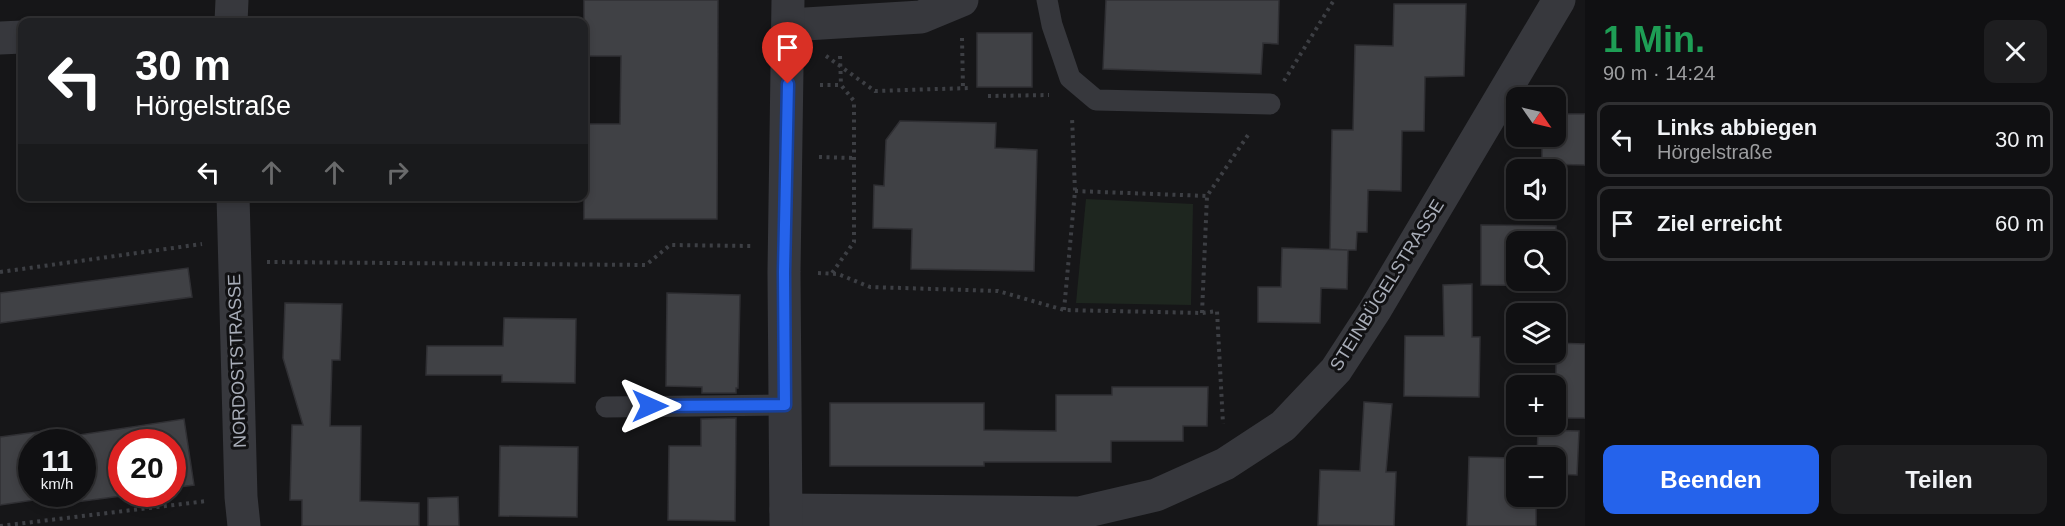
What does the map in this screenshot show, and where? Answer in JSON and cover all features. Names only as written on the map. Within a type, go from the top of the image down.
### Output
[{"type":"street","points":[[231,18],[232,0]]},
{"type":"street","name":"STEINBÜGELSTRASSE","points":[[786,518],[1078,519],[1156,495],[1225,464],[1283,426],[1336,370],[1415,245],[1559,0]]},
{"type":"street","points":[[786,518],[784,259],[789,12],[921,17],[957,2]]},
{"type":"street","points":[[0,38],[18,37]]},
{"type":"street","name":"NORDOSTSTRASSE","points":[[232,201],[242,511]]},
{"type":"lane","points":[[1047,0],[1070,86],[1096,100],[1270,104]]},
{"type":"lane","points":[[606,407],[785,405]]},
{"type":"path","points":[[1202,313],[1207,196],[1270,104],[1334,0]]},
{"type":"path","points":[[957,2],[962,39],[963,88]]},
{"type":"path","points":[[829,60],[875,91],[970,88]]},
{"type":"path","points":[[788,84],[841,85],[854,101],[854,242],[831,274]]},
{"type":"path","points":[[988,96],[1070,86],[1075,191],[1064,310]]},
{"type":"path","points":[[1075,191],[1207,196]]},
{"type":"path","points":[[0,272],[196,244],[233,253],[646,265],[670,245],[784,259],[831,274],[838,274],[870,287],[998,291],[1064,310],[1217,312],[1225,464]]},
{"type":"path","points":[[0,526],[242,511]]},
{"type":"shaded area","points":[[1086,199],[1193,204],[1191,305],[1076,303]]},
{"type":"building","points":[[584,0],[718,0],[717,219],[584,219],[584,201],[588,201],[588,124],[620,124],[621,56],[588,56],[588,18],[584,18]]},
{"type":"building","points":[[1106,0],[1279,0],[1278,44],[1263,43],[1261,74],[1103,69]]},
{"type":"building","points":[[1394,4],[1466,4],[1464,76],[1425,77],[1424,131],[1402,131],[1401,191],[1368,190],[1367,232],[1357,232],[1356,250],[1348,250],[1347,289],[1321,288],[1320,323],[1258,322],[1258,287],[1281,287],[1282,248],[1347,250],[1330,249],[1332,130],[1353,130],[1355,45],[1393,46]]},
{"type":"building","points":[[977,33],[1032,33],[1032,87],[977,87]]},
{"type":"building","points":[[1566,114],[1585,114],[1585,165],[1566,165],[1566,159],[1542,159],[1542,147],[1566,147]]},
{"type":"building","points":[[900,121],[996,123],[995,148],[1037,150],[1034,271],[911,269],[912,229],[873,228],[874,185],[884,186],[886,140]]},
{"type":"building","points":[[1481,225],[1556,226],[1556,231],[1506,231],[1506,285],[1481,285]]},
{"type":"building","points":[[188,268],[192,297],[0,323],[0,293]]},
{"type":"building","points":[[1472,284],[1472,337],[1480,337],[1479,397],[1404,396],[1405,336],[1444,336],[1443,285]]},
{"type":"building","points":[[667,293],[740,295],[736,393],[702,393],[702,387],[666,386]]},
{"type":"building","points":[[285,303],[342,304],[340,360],[332,360],[330,426],[361,426],[360,501],[419,503],[419,526],[302,526],[302,500],[290,500],[292,425],[303,425],[283,358]]},
{"type":"building","points":[[504,318],[576,319],[575,383],[502,382],[502,375],[426,375],[427,346],[503,346]]},
{"type":"building","points":[[1566,343],[1585,344],[1585,418],[1566,418],[1566,375],[1556,375],[1556,363],[1566,363]]},
{"type":"building","points":[[1112,387],[1208,387],[1207,426],[1183,426],[1183,441],[1111,441],[1111,462],[984,462],[984,466],[830,466],[830,403],[984,403],[984,430],[1056,431],[1056,395],[1112,395]]},
{"type":"building","points":[[1364,402],[1392,404],[1386,472],[1396,472],[1394,526],[1318,525],[1320,470],[1360,471]]},
{"type":"building","points":[[736,418],[735,521],[668,520],[669,446],[701,446],[701,419]]},
{"type":"building","points":[[184,419],[186,429],[118,429]]},
{"type":"building","points":[[108,431],[108,498],[96,499],[96,432]]},
{"type":"building","points":[[1566,431],[1579,431],[1577,475],[1566,474],[1566,447],[1537,447],[1538,435],[1566,435]]},
{"type":"building","points":[[186,432],[194,485],[186,486]]},
{"type":"building","points":[[18,435],[18,502],[0,505],[0,437]]},
{"type":"building","points":[[500,446],[578,447],[577,517],[499,516]]},
{"type":"building","points":[[1469,457],[1506,458],[1506,507],[1536,507],[1536,526],[1467,526]]},
{"type":"building","points":[[458,497],[459,526],[428,526],[428,498]]},
{"type":"route","points":[[650,406],[785,405],[784,272],[788,84]]}]
